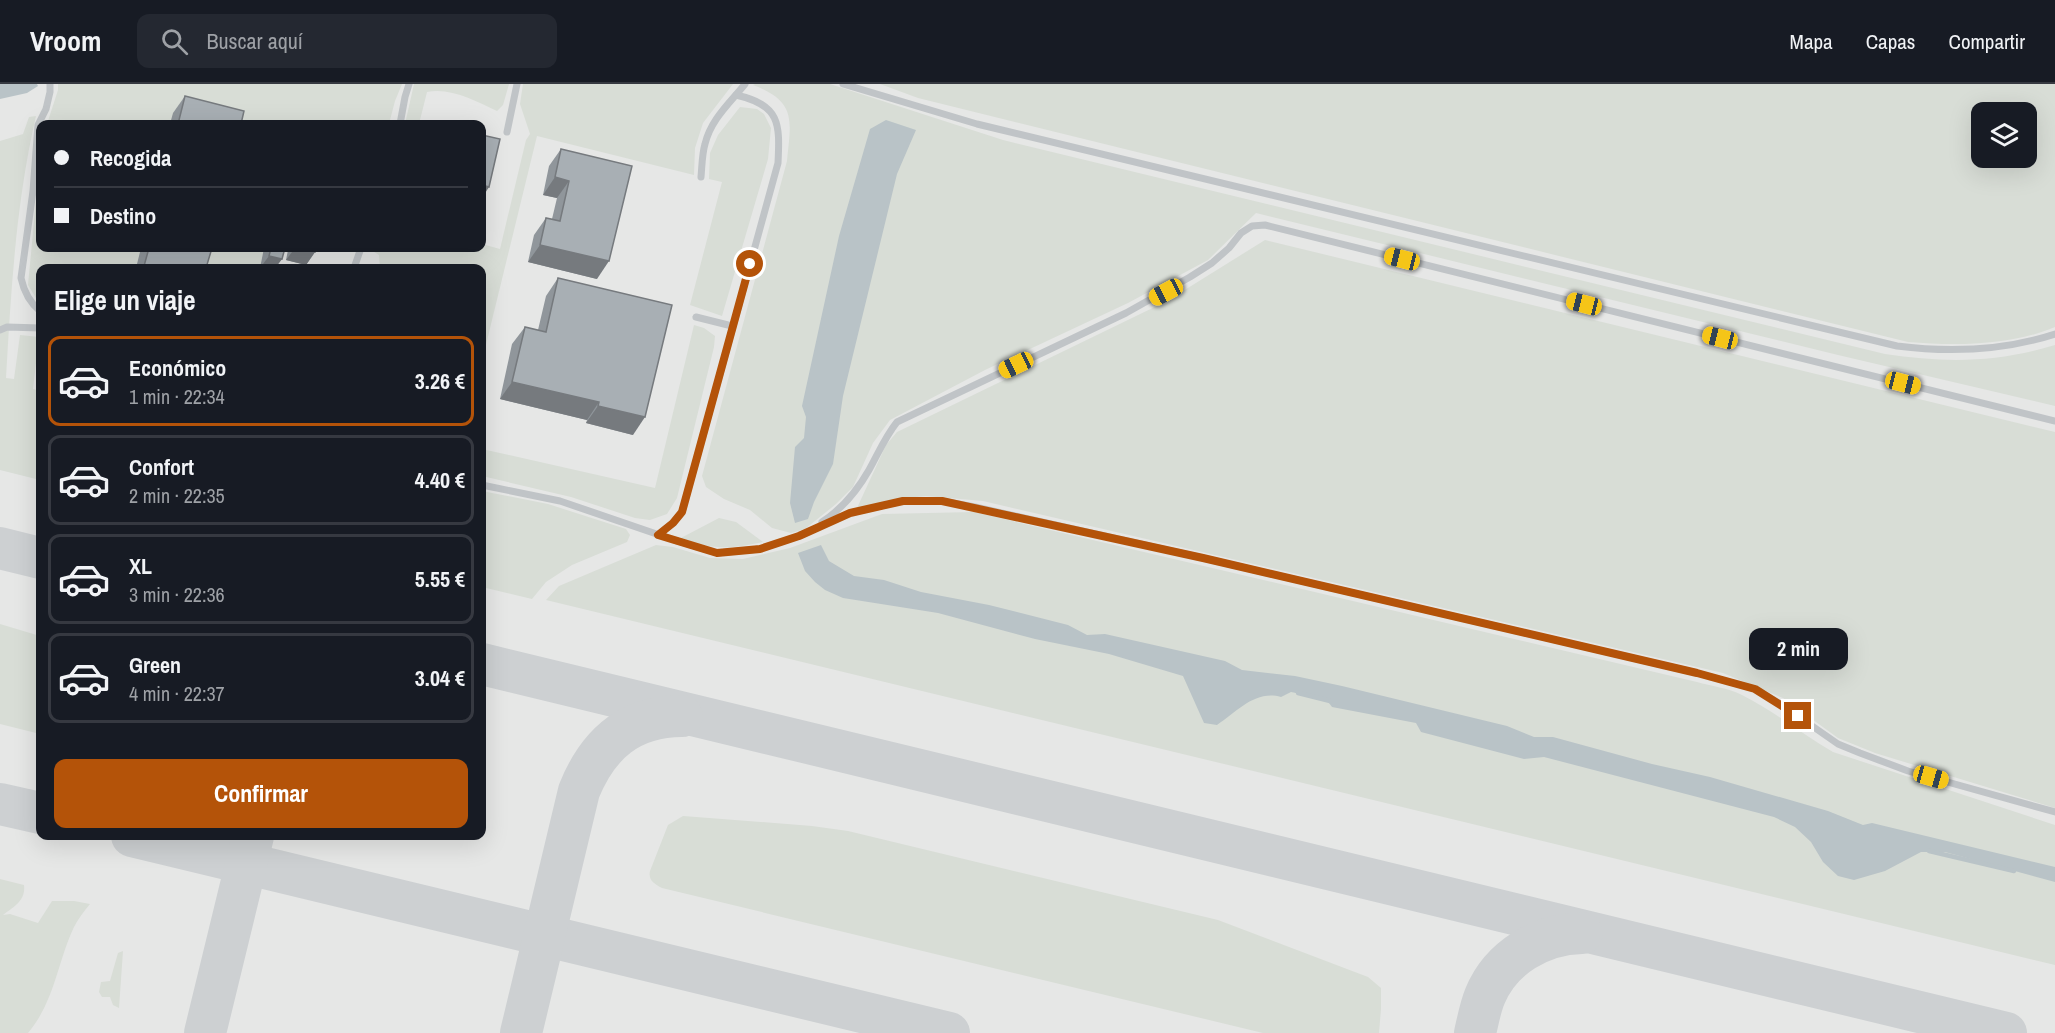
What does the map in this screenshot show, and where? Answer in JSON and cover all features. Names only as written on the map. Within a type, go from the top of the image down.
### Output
[{"type":"lane","points":[[40,120],[46,109],[50,84]]},
{"type":"lane","points":[[401,120],[409,84]]},
{"type":"lane","points":[[507,132],[518,84]]},
{"type":"lane","points":[[701,177],[705,145],[710,129],[745,84]]},
{"type":"lane","points":[[843,84],[977,124],[1898,346],[1931,350],[1994,348],[2020,344],[2055,334]]},
{"type":"lane","points":[[658,535],[682,512],[778,163],[780,134],[775,118],[765,105],[736,95]]},
{"type":"lane","points":[[36,151],[21,278],[24,291],[36,308]]},
{"type":"lane","points":[[799,536],[826,519],[850,498],[897,422],[1166,292],[1212,263],[1230,248],[1241,233],[1252,226],[1265,225],[2055,421]]},
{"type":"lane","points":[[696,317],[732,326]]},
{"type":"lane","points":[[0,330],[7,327],[36,328]]},
{"type":"lane","points":[[486,486],[560,501],[717,553],[760,549],[799,536],[850,513],[903,501],[942,501],[986,509],[1446,614],[1755,689],[1838,744],[1908,771],[2055,813]]},
{"type":"shaded area","points":[[0,84],[2055,84],[2055,1033],[0,1033]]},
{"type":"shaded area","points":[[0,84],[37,84],[38,86],[27,93],[0,99]]},
{"type":"shaded area","points":[[58,84],[402,84],[390,120],[48,120]]},
{"type":"shaded area","points":[[414,84],[509,84],[503,105],[497,111],[454,93],[436,91],[427,92],[420,120],[406,120]]},
{"type":"shaded area","points":[[523,84],[733,84],[703,123],[695,148],[694,175],[537,136],[486,345],[486,264],[380,264],[379,255],[374,252],[486,252],[486,245],[500,249],[526,140],[530,134],[520,104]]},
{"type":"shaded area","points":[[830,84],[1003,140],[1885,354],[1929,359],[1971,360],[2012,355],[2055,345],[2055,406],[1256,213],[1208,260],[1128,303],[985,370],[890,420],[873,443],[853,487],[805,529],[791,533],[772,528],[750,510],[724,499],[706,487],[702,476],[787,161],[790,134],[788,114],[777,98],[753,85]]},
{"type":"shaded area","points":[[880,84],[2055,84],[2055,327],[2020,338],[1983,343],[1908,342],[918,98]]},
{"type":"shaded area","points":[[740,107],[757,109],[764,114],[771,128],[768,159],[722,316],[690,305],[722,182],[709,179],[710,153],[718,135]]},
{"type":"shaded area","points":[[36,116],[19,214],[6,378],[14,379],[20,335],[36,337],[33,389],[36,390],[36,479],[0,470],[0,141],[23,134],[29,117]]},
{"type":"shaded area","points":[[886,120],[916,130],[897,174],[843,396],[833,464],[808,519],[795,523],[790,503],[795,447],[804,438],[806,417],[802,406],[839,236],[870,129]]},
{"type":"shaded area","points":[[36,201],[36,252],[263,252],[261,264],[36,264],[36,298],[28,285]]},
{"type":"shaded area","points":[[1265,240],[2055,432],[2055,808],[1875,753],[1838,738],[1783,698],[1723,673],[983,501],[926,496],[894,499],[857,508],[886,445],[897,432],[1167,301]]},
{"type":"shaded area","points":[[694,325],[704,328],[715,336],[714,347],[677,498],[667,514],[650,520],[635,518],[571,497],[486,477],[486,450],[655,488]]},
{"type":"shaded area","points":[[486,492],[548,504],[626,529],[630,535],[627,542],[572,565],[546,582],[532,599],[486,588]]},
{"type":"shaded area","points":[[974,512],[1725,689],[1754,701],[1833,752],[2055,825],[2055,965],[546,600],[559,586],[656,545],[673,547],[710,558],[743,559],[790,548],[882,514]]},
{"type":"shaded area","points":[[719,518],[736,522],[763,542],[721,547],[679,539]]},
{"type":"shaded area","points":[[821,545],[829,561],[854,576],[884,580],[921,592],[989,605],[1068,625],[1087,635],[1105,634],[1225,661],[1242,670],[1295,676],[1342,686],[1507,726],[1534,737],[1553,737],[1710,777],[1828,811],[1863,825],[1872,823],[2055,867],[2055,882],[1945,852],[1921,852],[1885,871],[1854,880],[1838,876],[1823,862],[1811,842],[1795,827],[1774,817],[1544,757],[1524,759],[1421,732],[1416,723],[1332,707],[1326,699],[1291,692],[1281,697],[1263,696],[1255,699],[1217,725],[1204,723],[1183,676],[1109,654],[1035,639],[938,613],[843,598],[825,590],[805,571],[798,553]]},
{"type":"shaded area","points":[[0,624],[36,635],[36,733],[0,724]]},
{"type":"shaded area","points":[[683,816],[848,831],[1218,920],[1368,977],[1381,988],[1379,1033],[1263,1033],[662,888],[652,881],[650,871],[668,825]]},
{"type":"shaded area","points":[[0,879],[24,885],[21,899],[3,915],[10,914],[38,923],[52,901],[90,904],[74,927],[50,995],[28,1033],[0,1033]]},
{"type":"shaded area","points":[[123,951],[119,1008],[113,1005],[110,997],[102,997],[99,992],[101,982],[110,981],[118,953]]},
{"type":"building","points":[[185,96],[244,111],[242,120],[179,120]]},
{"type":"building","points":[[486,136],[500,139],[489,187],[486,186]]},
{"type":"building","points":[[561,149],[632,166],[609,261],[540,245],[546,218],[560,221],[569,181],[555,177]]},
{"type":"building","points":[[148,252],[211,252],[207,264],[145,264]]},
{"type":"building","points":[[270,252],[284,252],[282,259],[269,256]]},
{"type":"building","points":[[558,278],[672,305],[645,417],[598,406],[599,402],[512,382],[525,327],[546,332]]},
{"type":"waterway","points":[[1298,693],[1330,701]]},
{"type":"waterway","points":[[1929,851],[2014,871]]},
{"type":"taxiway","points":[[0,548],[36,557]]},
{"type":"taxiway","points":[[486,665],[2006,1033]]},
{"type":"taxiway","points":[[521,1033],[579,791],[587,774],[606,747],[632,727],[663,717],[682,716]]},
{"type":"taxiway","points":[[0,804],[36,812]]},
{"type":"taxiway","points":[[149,840],[949,1033]]},
{"type":"taxiway","points":[[205,1033],[252,840]]},
{"type":"taxiway","points":[[1475,1033],[1485,996],[1492,982],[1512,959],[1538,943],[1567,934],[1582,933]]},
{"type":"route","points":[[750,264],[682,512],[658,535],[717,553],[760,549],[799,536],[850,513],[903,501],[942,501],[1203,558],[1697,673],[1755,689],[1798,716]]}]
